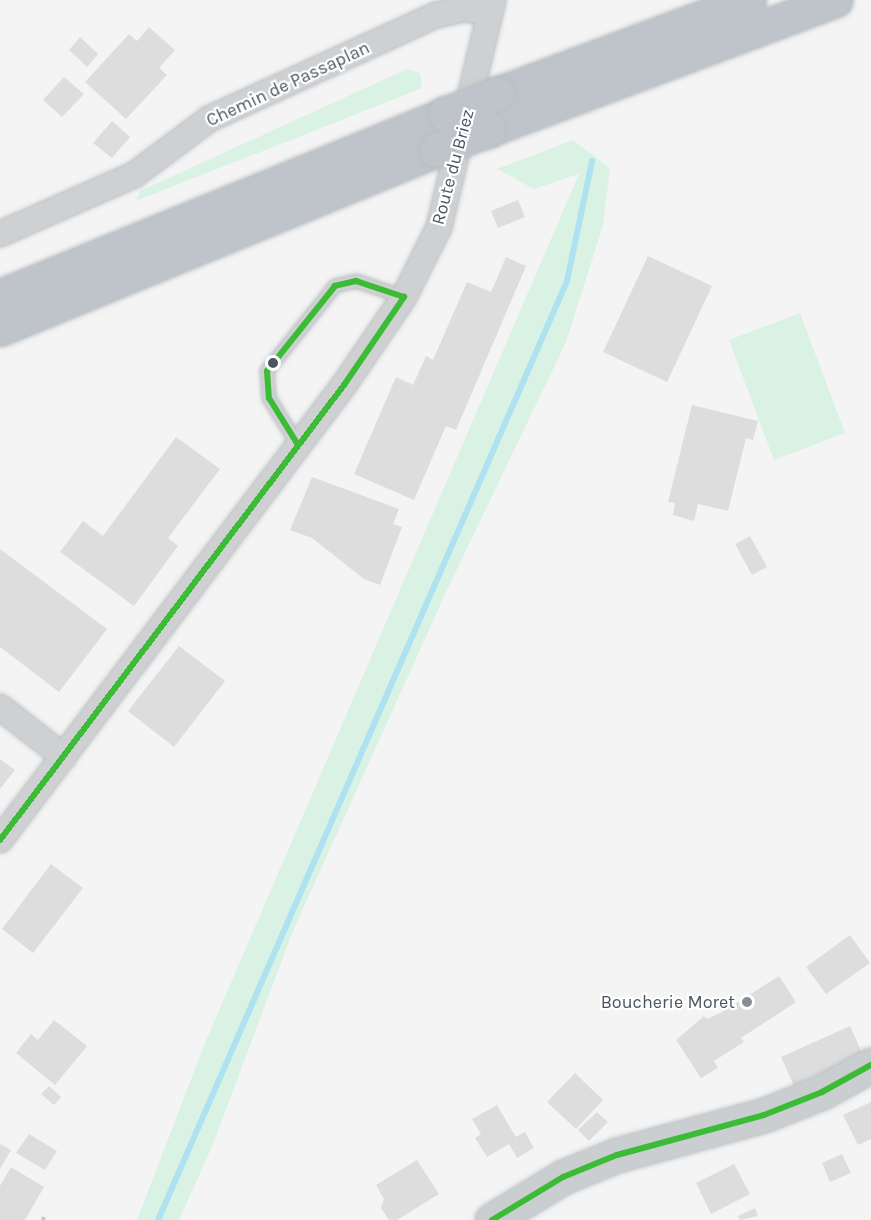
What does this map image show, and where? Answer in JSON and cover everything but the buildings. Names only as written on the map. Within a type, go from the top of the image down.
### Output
[{"type":"highway","points":[[0,296],[445,114],[749,0]]},
{"type":"highway","points":[[0,329],[436,150],[836,0]]},
{"type":"main road","points":[[492,1220],[563,1177],[617,1155],[764,1115],[822,1092],[871,1065]]},
{"type":"street","name":"Chemin de Passaplan","points":[[0,234],[134,175],[209,118],[414,25],[450,11],[491,6]]},
{"type":"street","name":"Route du Briez","points":[[0,840],[298,445],[404,297],[439,227],[491,6]]},
{"type":"street","points":[[0,707],[64,757]]},
{"type":"lane","points":[[298,445],[269,398],[267,371],[335,286],[356,281],[404,297]]},
{"type":"green space","points":[[407,69],[420,73],[422,88],[136,201],[140,191]]},
{"type":"green space","points":[[573,140],[610,168],[603,225],[566,342],[447,590],[293,931],[213,1144],[179,1220],[137,1220],[205,1043],[579,174],[534,189],[497,169]]},
{"type":"green space","points":[[800,313],[845,433],[774,460],[729,340]]},
{"type":"waterway","points":[[158,1220],[567,281],[592,161]]},
{"type":"transit line","points":[[0,840],[344,385],[404,297],[356,281],[335,286],[267,371],[269,398],[298,445]]},
{"type":"transit line","points":[[492,1220],[563,1177],[617,1155],[764,1115],[822,1092],[871,1065]]},
{"type":"place","name":"Boucherie Moret","points":[[747,1002]]}]
